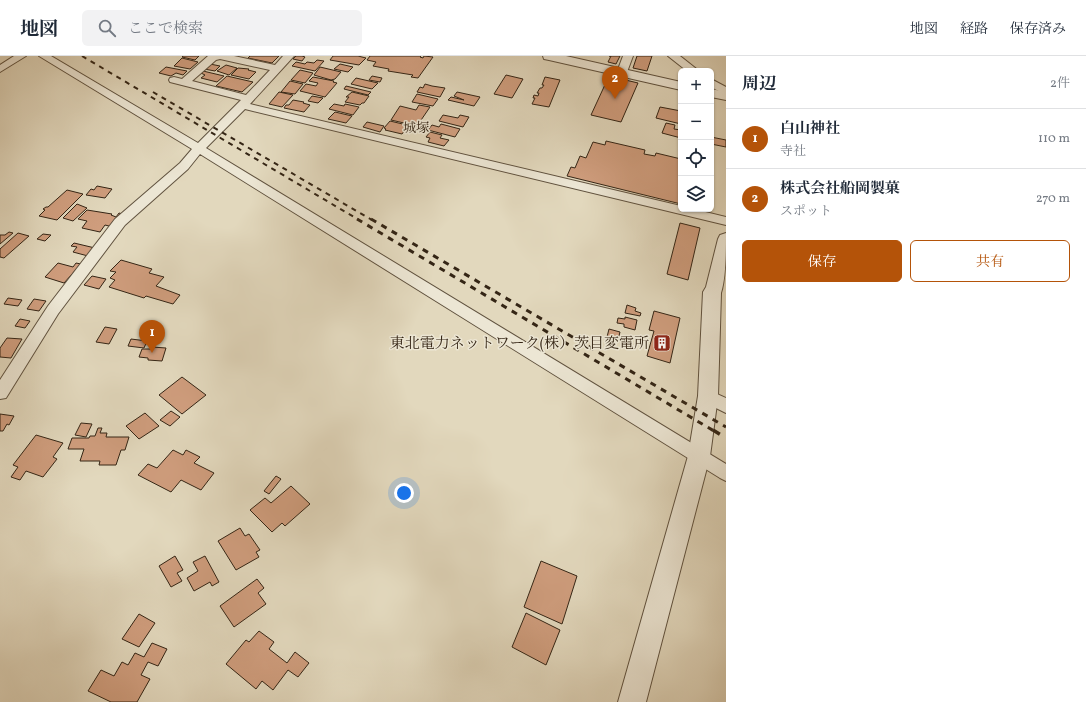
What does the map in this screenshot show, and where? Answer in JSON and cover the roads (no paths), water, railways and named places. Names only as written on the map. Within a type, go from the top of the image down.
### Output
[{"type":"street","points":[[0,69],[20,56]]},
{"type":"street","points":[[44,56],[200,149],[726,473]]},
{"type":"street","points":[[276,68],[220,56],[213,57],[179,81],[245,102],[726,221]]},
{"type":"street","points":[[2,387],[54,310],[120,222],[184,166],[200,149],[206,140],[289,56]]},
{"type":"street","points":[[549,56],[678,85]]},
{"type":"street","points":[[622,72],[628,56]]},
{"type":"street","points":[[673,56],[690,68]]},
{"type":"street","points":[[714,84],[726,92]]},
{"type":"street","points":[[714,94],[726,96]]},
{"type":"street","points":[[632,702],[699,456],[708,396],[712,292],[715,288],[726,239]]},
{"type":"street","points":[[708,396],[726,406]]},
{"type":"railway","points":[[82,56],[359,220]]},
{"type":"railway","points":[[153,92],[372,220]]},
{"type":"railway","points":[[357,219],[714,431]]},
{"type":"railway","points":[[371,219],[726,427]]},
{"type":"railway","points":[[713,430],[726,438]]},
{"type":"place","name":"株式会社船岡製菓","points":[[615,99]]},
{"type":"place","name":"東北電力ネットワーク(株）茨目変電所","points":[[662,343]]},
{"type":"place","name":"白山神社","points":[[152,353]]},
{"type":"district","name":"城塚","points":[[416,127]]}]
